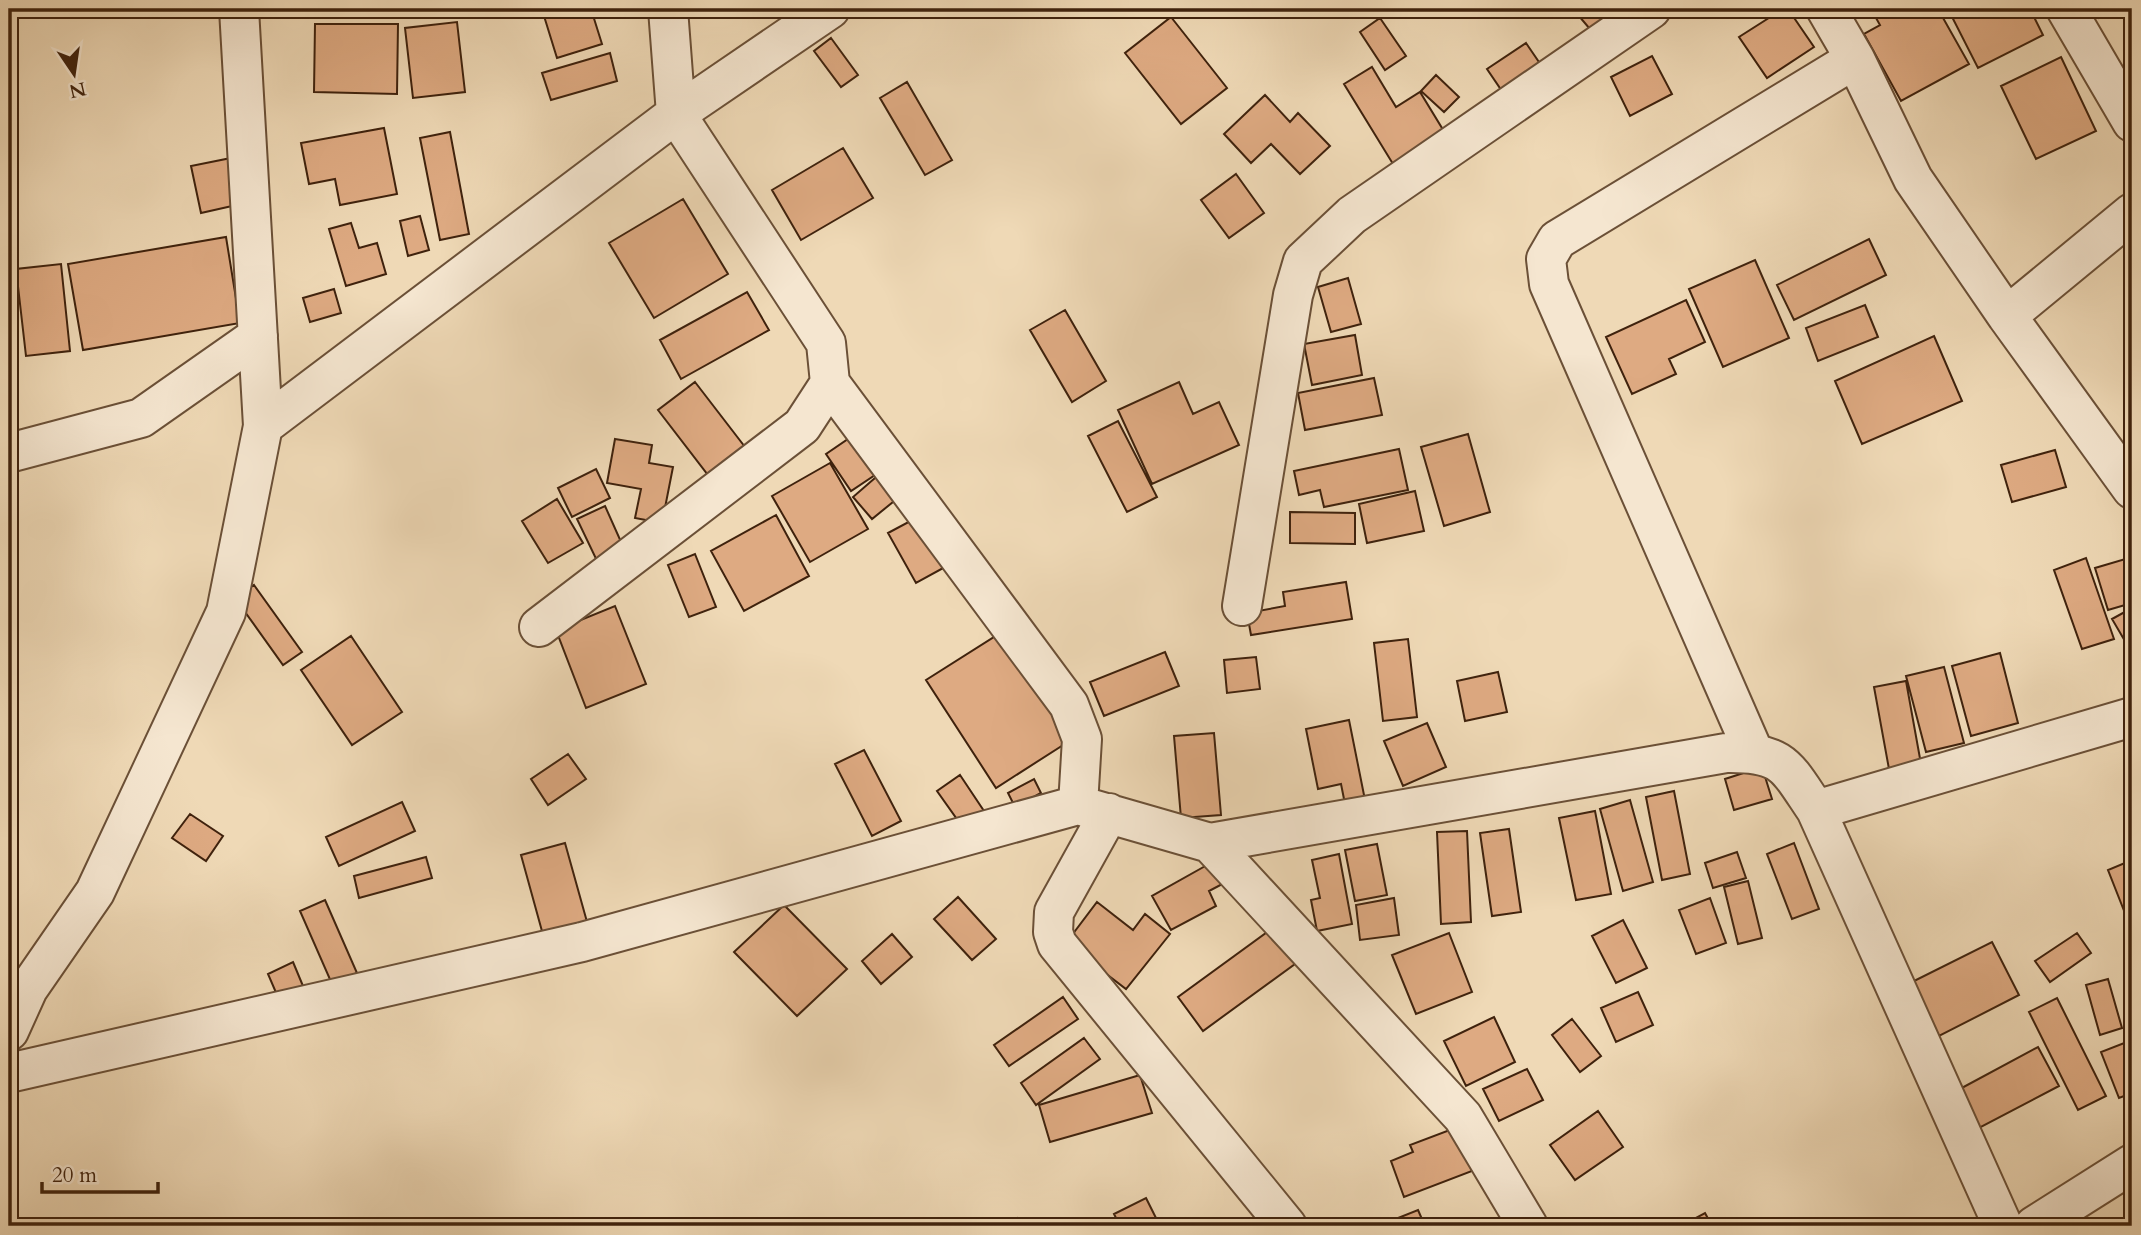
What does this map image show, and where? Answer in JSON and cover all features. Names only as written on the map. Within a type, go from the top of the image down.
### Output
[{"type":"street","points":[[9,1031],[28,989],[95,892],[226,612],[263,426],[239,9]]},
{"type":"street","points":[[668,9],[676,114],[825,343],[830,383],[1069,705],[1082,740],[1094,809],[1054,912],[1053,932],[1057,944],[1287,1226]]},
{"type":"street","points":[[263,426],[676,114],[830,9]]},
{"type":"street","points":[[1242,607],[1293,295],[1303,261],[1352,215],[1651,9]]},
{"type":"street","points":[[1826,9],[1855,59],[1913,179],[2007,316],[2132,489]]},
{"type":"street","points":[[2066,9],[2132,122]]},
{"type":"street","points":[[1754,753],[1549,284],[1546,259],[1557,240],[1855,59]]},
{"type":"street","points":[[2007,316],[2132,213]]},
{"type":"street","points":[[9,453],[141,418],[258,336]]},
{"type":"street","points":[[539,627],[802,426],[830,383]]},
{"type":"street","points":[[1816,810],[2132,717]]},
{"type":"street","points":[[9,1073],[582,942],[1094,809],[1210,843],[1726,753],[1754,753],[1785,765],[1816,810],[2003,1226]]},
{"type":"street","points":[[1210,843],[1463,1117],[1528,1226]]},
{"type":"street","points":[[2034,1226],[2132,1164]]},
{"type":"building","points":[[409,9],[469,9],[469,13],[410,18]]},
{"type":"building","points":[[568,9],[591,9],[602,44],[557,58],[544,16]]},
{"type":"building","points":[[1573,9],[1626,9],[1595,35]]},
{"type":"building","points":[[1783,9],[1788,9],[1814,47],[1767,78],[1739,37]]},
{"type":"building","points":[[1871,9],[1938,9],[1969,64],[1901,101],[1864,34],[1880,25]]},
{"type":"building","points":[[1948,9],[2030,9],[2043,35],[1978,68]]},
{"type":"building","points":[[2093,9],[2114,9],[2099,18]]},
{"type":"building","points":[[1171,17],[1227,88],[1181,124],[1125,53]]},
{"type":"building","points":[[1380,18],[1406,56],[1385,70],[1360,32]]},
{"type":"building","points":[[457,22],[465,92],[413,98],[405,28]]},
{"type":"building","points":[[315,24],[398,24],[397,94],[314,92]]},
{"type":"building","points":[[831,38],[858,75],[841,87],[814,51]]},
{"type":"building","points":[[1526,43],[1543,68],[1504,94],[1487,69]]},
{"type":"building","points":[[610,53],[617,81],[551,100],[542,73]]},
{"type":"building","points":[[1652,56],[1672,94],[1630,116],[1611,77]]},
{"type":"building","points":[[2061,57],[2096,131],[2036,159],[2001,86]]},
{"type":"building","points":[[1372,67],[1396,107],[1420,92],[1445,133],[1393,164],[1344,84]]},
{"type":"building","points":[[1436,75],[1459,97],[1444,112],[1421,91]]},
{"type":"building","points":[[907,82],[952,160],[925,175],[880,98]]},
{"type":"building","points":[[1265,95],[1290,122],[1298,113],[1330,146],[1300,174],[1271,144],[1251,163],[1224,134]]},
{"type":"building","points":[[384,128],[397,194],[340,205],[335,179],[309,184],[301,143]]},
{"type":"building","points":[[450,132],[469,234],[440,240],[420,138]]},
{"type":"building","points":[[843,148],[873,198],[801,240],[772,190]]},
{"type":"building","points":[[231,158],[241,204],[201,213],[191,166]]},
{"type":"building","points":[[1236,174],[1264,213],[1229,238],[1201,200]]},
{"type":"building","points":[[683,199],[728,274],[654,318],[609,243]]},
{"type":"building","points":[[420,216],[429,250],[408,256],[400,221]]},
{"type":"building","points":[[351,223],[359,248],[377,243],[386,274],[346,286],[329,229]]},
{"type":"building","points":[[226,237],[240,323],[83,350],[68,264]]},
{"type":"building","points":[[1869,239],[1886,275],[1794,320],[1777,285]]},
{"type":"building","points":[[1755,260],[1789,338],[1723,367],[1689,289]]},
{"type":"building","points":[[61,264],[70,351],[26,356],[16,269]]},
{"type":"building","points":[[1348,278],[1361,324],[1331,332],[1318,287]]},
{"type":"building","points":[[334,289],[341,313],[310,322],[303,298]]},
{"type":"building","points":[[747,292],[769,330],[681,379],[660,340]]},
{"type":"building","points":[[1686,300],[1705,342],[1669,359],[1676,374],[1632,394],[1606,337]]},
{"type":"building","points":[[1865,305],[1878,337],[1818,361],[1806,328]]},
{"type":"building","points":[[1065,310],[1106,381],[1072,402],[1030,330]]},
{"type":"building","points":[[1355,335],[1362,375],[1312,385],[1304,344]]},
{"type":"building","points":[[1934,336],[1962,401],[1862,444],[1835,381]]},
{"type":"building","points":[[1374,378],[1382,415],[1305,430],[1298,393]]},
{"type":"building","points":[[695,382],[745,447],[708,475],[658,410]]},
{"type":"building","points":[[1179,382],[1193,414],[1219,402],[1239,445],[1152,484],[1118,410]]},
{"type":"building","points":[[1118,421],[1157,497],[1127,512],[1088,436]]},
{"type":"building","points":[[1468,434],[1490,512],[1444,526],[1421,447]]},
{"type":"building","points":[[851,437],[875,475],[851,491],[826,454]]},
{"type":"building","points":[[615,439],[652,445],[649,463],[673,467],[662,523],[635,518],[641,489],[607,483]]},
{"type":"building","points":[[1399,449],[1408,490],[1324,507],[1320,490],[1299,495],[1294,471]]},
{"type":"building","points":[[2055,450],[2066,487],[2012,502],[2001,465]]},
{"type":"building","points":[[830,463],[868,529],[810,562],[772,496]]},
{"type":"building","points":[[890,465],[909,489],[872,519],[853,497]]},
{"type":"building","points":[[596,469],[610,498],[572,517],[558,488]]},
{"type":"building","points":[[1415,491],[1424,531],[1367,543],[1359,504]]},
{"type":"building","points":[[557,499],[583,543],[548,563],[522,521]]},
{"type":"building","points":[[605,506],[626,553],[599,565],[577,519]]},
{"type":"building","points":[[929,511],[956,561],[916,583],[888,533]]},
{"type":"building","points":[[1290,512],[1355,513],[1355,544],[1290,543]]},
{"type":"building","points":[[776,515],[809,576],[744,611],[711,551]]},
{"type":"building","points":[[695,554],[716,607],[689,617],[668,565]]},
{"type":"building","points":[[2132,557],[2132,603],[2108,610],[2095,568]]},
{"type":"building","points":[[2086,558],[2114,639],[2082,649],[2054,570]]},
{"type":"building","points":[[1346,582],[1352,619],[1251,635],[1247,613],[1285,606],[1283,592]]},
{"type":"building","points":[[254,585],[302,652],[283,665],[235,598]]},
{"type":"building","points":[[615,606],[646,684],[586,708],[556,630]]},
{"type":"building","points":[[2132,608],[2132,653],[2112,619]]},
{"type":"building","points":[[1002,632],[1071,740],[996,788],[926,680]]},
{"type":"building","points":[[351,636],[402,712],[352,745],[301,670]]},
{"type":"building","points":[[1408,639],[1417,717],[1383,721],[1374,643]]},
{"type":"building","points":[[1165,652],[1179,686],[1104,716],[1090,682]]},
{"type":"building","points":[[2000,653],[2018,723],[1971,736],[1952,666]]},
{"type":"building","points":[[1256,657],[1260,689],[1227,693],[1224,660]]},
{"type":"building","points":[[1944,667],[1964,743],[1926,752],[1906,676]]},
{"type":"building","points":[[1498,672],[1507,712],[1465,721],[1457,681]]},
{"type":"building","points":[[1906,681],[1921,764],[1889,769],[1874,687]]},
{"type":"building","points":[[1349,720],[1366,805],[1346,809],[1341,784],[1318,789],[1306,729]]},
{"type":"building","points":[[1427,723],[1446,767],[1403,786],[1384,741]]},
{"type":"building","points":[[1214,733],[1221,815],[1181,818],[1174,736]]},
{"type":"building","points":[[864,750],[901,821],[872,836],[835,764]]},
{"type":"building","points":[[568,754],[586,779],[548,805],[531,779]]},
{"type":"building","points":[[1762,767],[1772,799],[1734,810],[1725,779]]},
{"type":"building","points":[[960,775],[986,814],[964,829],[937,791]]},
{"type":"building","points":[[1034,779],[1041,793],[1015,807],[1008,793]]},
{"type":"building","points":[[1674,791],[1690,874],[1662,880],[1646,797]]},
{"type":"building","points":[[1630,800],[1653,882],[1623,891],[1600,809]]},
{"type":"building","points":[[402,802],[415,831],[339,866],[326,837]]},
{"type":"building","points":[[1595,811],[1611,894],[1576,900],[1559,818]]},
{"type":"building","points":[[190,814],[223,836],[206,861],[172,838]]},
{"type":"building","points":[[1509,829],[1521,912],[1492,916],[1480,833]]},
{"type":"building","points":[[1467,831],[1471,922],[1441,924],[1437,832]]},
{"type":"building","points":[[565,843],[589,929],[545,942],[521,855]]},
{"type":"building","points":[[1794,843],[1819,909],[1792,919],[1767,854]]},
{"type":"building","points":[[1377,844],[1387,895],[1355,901],[1345,850]]},
{"type":"building","points":[[1737,852],[1746,878],[1713,888],[1705,863]]},
{"type":"building","points":[[1339,854],[1352,924],[1317,931],[1311,900],[1320,898],[1312,860]]},
{"type":"building","points":[[426,857],[432,878],[359,898],[354,876]]},
{"type":"building","points":[[1216,860],[1228,881],[1209,891],[1216,906],[1171,930],[1152,896]]},
{"type":"building","points":[[2132,860],[2132,931],[2108,870]]},
{"type":"building","points":[[1748,881],[1762,938],[1738,944],[1724,887]]},
{"type":"building","points":[[958,897],[996,939],[972,960],[934,919]]},
{"type":"building","points":[[1394,898],[1399,935],[1360,940],[1356,905]]},
{"type":"building","points":[[1710,898],[1726,943],[1696,954],[1679,910]]},
{"type":"building","points":[[325,900],[357,973],[332,984],[300,911]]},
{"type":"building","points":[[1097,902],[1133,930],[1145,914],[1170,934],[1126,989],[1066,943]]},
{"type":"building","points":[[784,905],[847,969],[797,1016],[734,952]]},
{"type":"building","points":[[1623,920],[1647,968],[1616,983],[1592,936]]},
{"type":"building","points":[[1281,922],[1306,956],[1203,1031],[1178,997]]},
{"type":"building","points":[[1449,933],[1472,992],[1416,1014],[1392,955]]},
{"type":"building","points":[[2077,933],[2091,953],[2050,982],[2035,961]]},
{"type":"building","points":[[892,934],[912,957],[881,984],[862,961]]},
{"type":"building","points":[[1992,942],[2019,995],[1939,1036],[1912,982]]},
{"type":"building","points":[[293,962],[308,998],[283,1009],[268,974]]},
{"type":"building","points":[[2108,979],[2122,1028],[2100,1035],[2086,985]]},
{"type":"building","points":[[1638,992],[1653,1025],[1616,1042],[1601,1008]]},
{"type":"building","points":[[1063,997],[1078,1019],[1009,1066],[994,1045]]},
{"type":"building","points":[[2057,998],[2106,1096],[2078,1110],[2029,1012]]},
{"type":"building","points":[[1494,1017],[1515,1062],[1466,1086],[1444,1041]]},
{"type":"building","points":[[1572,1019],[1601,1056],[1580,1072],[1552,1035]]},
{"type":"building","points":[[1084,1038],[1100,1059],[1036,1105],[1021,1083]]},
{"type":"building","points":[[2132,1040],[2132,1093],[2119,1098],[2101,1052]]},
{"type":"building","points":[[2038,1047],[2059,1086],[1979,1128],[1958,1090]]},
{"type":"building","points":[[1527,1069],[1543,1100],[1499,1121],[1483,1089]]},
{"type":"building","points":[[1140,1075],[1152,1113],[1050,1142],[1039,1105]]},
{"type":"building","points":[[1598,1111],[1623,1147],[1575,1180],[1550,1145]]},
{"type":"building","points":[[1455,1128],[1472,1171],[1404,1197],[1391,1161],[1413,1152],[1410,1145]]},
{"type":"building","points":[[1146,1198],[1160,1226],[1120,1226],[1114,1214]]},
{"type":"building","points":[[1418,1210],[1425,1226],[1378,1226]]},
{"type":"building","points":[[1705,1213],[1712,1226],[1681,1226]]},
{"type":"building","points":[[1017,1218],[1022,1226],[1003,1226]]}]
